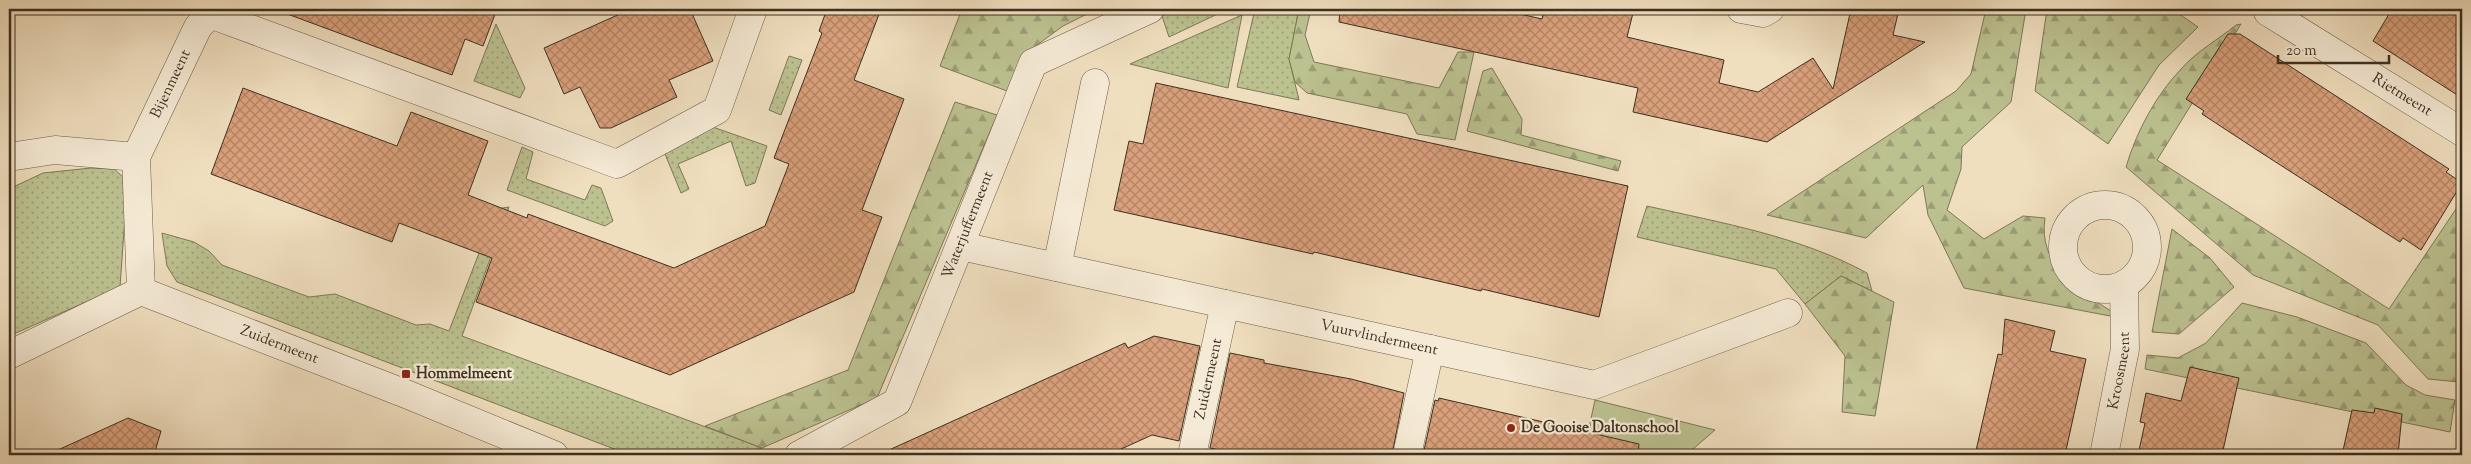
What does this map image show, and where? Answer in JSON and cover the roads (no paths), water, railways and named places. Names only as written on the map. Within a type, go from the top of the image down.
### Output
[{"type":"street","points":[[209,12],[617,164],[717,110],[753,9]]},
{"type":"street","name":"Waterjuffermeent","points":[[799,455],[897,402],[1033,63],[1150,9]]},
{"type":"street","points":[[1741,9],[1763,13],[1770,9]]},
{"type":"street","name":"Rietmeent","points":[[2270,9],[2268,12],[2462,132]]},
{"type":"street","name":"Bijenmeent","points":[[141,291],[136,157],[198,27],[209,12]]},
{"type":"street","points":[[1056,267],[1095,83]]},
{"type":"street","points":[[9,157],[55,150],[136,157]]},
{"type":"street","name":"Vuurvlindermeent","points":[[961,246],[1594,385],[1788,313]]},
{"type":"street","name":"Kroosmeent","points":[[2104,455],[2125,349],[2124,285]]},
{"type":"street","points":[[9,355],[141,291]]},
{"type":"street","name":"Zuidermeent","points":[[141,291],[406,394],[554,455]]},
{"type":"street","name":"Zuidermeent","points":[[1192,455],[1225,304]]},
{"type":"street","points":[[1407,455],[1430,349]]},
{"type":"place","name":"Hommelmeent","points":[[406,374]]},
{"type":"place","name":"De Gooise Daltonschool","points":[[1511,428]]}]
